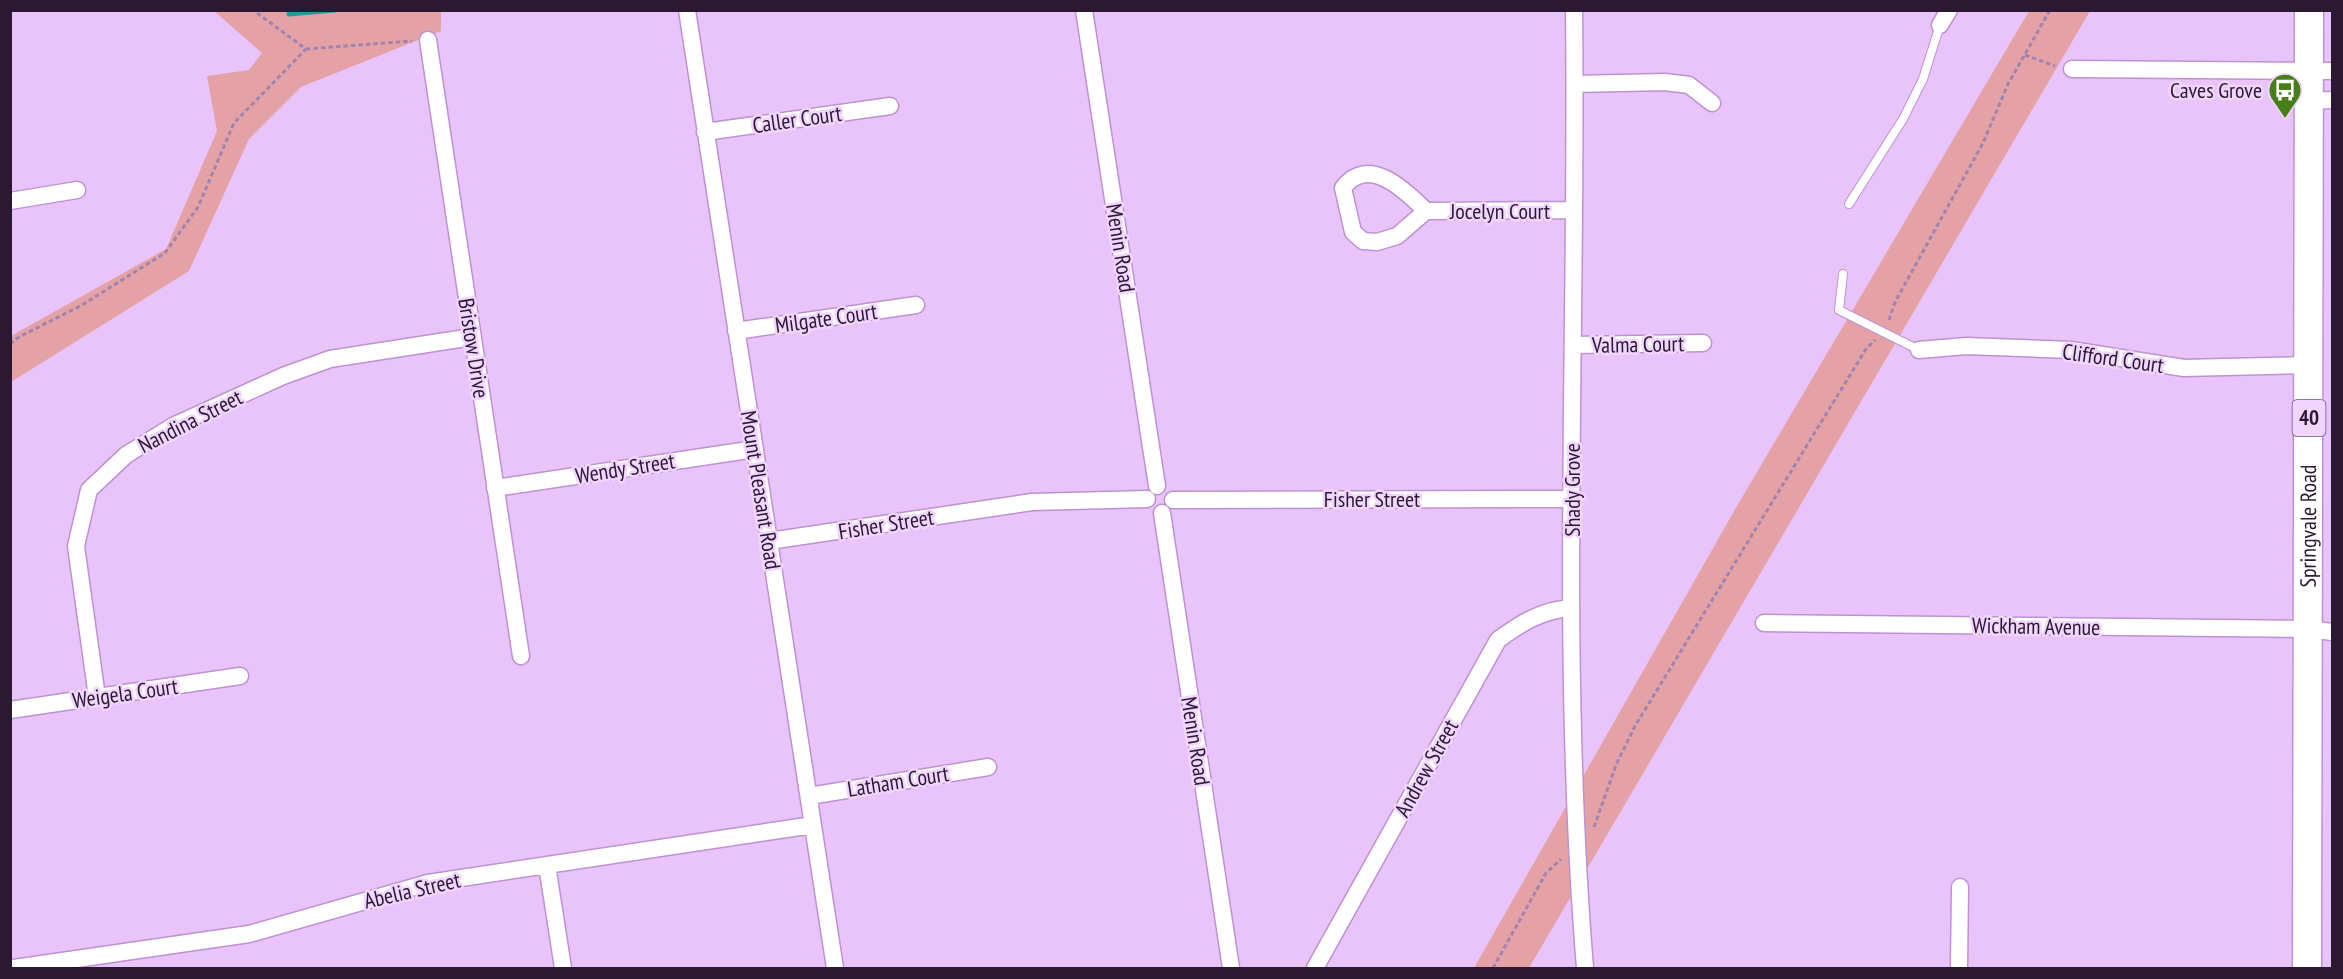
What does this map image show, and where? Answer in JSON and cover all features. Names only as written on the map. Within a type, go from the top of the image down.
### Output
[{"type":"highway","name":"Springvale Road","points":[[2307,969],[2320,630],[2308,365],[2320,71],[2309,10]]},
{"type":"street","name":"Mount Pleasant Road","points":[[687,10],[836,969]]},
{"type":"street","name":"Menin Road","points":[[1084,10],[1152,493]]},
{"type":"street","name":"Shady Grove","points":[[1574,10],[1571,608],[1577,843],[1585,969]]},
{"type":"street","points":[[1940,25],[1949,10]]},
{"type":"street","name":"Bristow Drive","points":[[428,40],[520,656]]},
{"type":"street","points":[[2072,69],[2320,71]]},
{"type":"street","points":[[1575,84],[1665,82],[1689,85],[1712,103]]},
{"type":"street","name":"Caller Court","points":[[705,132],[890,106]]},
{"type":"street","name":"Jocelyn Court","points":[[1426,211],[1397,184],[1365,173],[1352,176],[1342,188],[1353,232],[1363,241],[1377,243],[1397,236],[1426,211],[1574,210]]},
{"type":"street","points":[[10,201],[77,190]]},
{"type":"street","name":"Milgate Court","points":[[736,331],[916,305]]},
{"type":"street","name":"Nandina Street","points":[[97,697],[76,546],[89,490],[126,455],[173,426],[283,376],[330,359],[472,337]]},
{"type":"street","name":"Valma Court","points":[[1573,345],[1703,343]]},
{"type":"street","name":"Clifford Court","points":[[1919,350],[1965,346],[2072,350],[2184,368],[2308,365]]},
{"type":"street","name":"Wendy Street","points":[[495,488],[754,449]]},
{"type":"street","points":[[1168,489],[1167,507],[1151,511],[1152,493],[1168,489]]},
{"type":"street","name":"Fisher Street","points":[[769,541],[1032,502],[1152,493]]},
{"type":"street","name":"Fisher Street","points":[[1167,507],[1571,499]]},
{"type":"street","name":"Menin Road","points":[[1167,507],[1231,969]]},
{"type":"street","name":"Andrew Street","points":[[1315,969],[1498,640],[1524,622],[1551,609],[1571,608]]},
{"type":"street","name":"Wickham Avenue","points":[[1764,623],[2320,630]]},
{"type":"street","name":"Weigela Court","points":[[10,710],[240,676]]},
{"type":"street","name":"Latham Court","points":[[809,796],[988,767]]},
{"type":"street","name":"Abelia Street","points":[[14,969],[249,934],[429,884],[813,825]]},
{"type":"street","points":[[547,865],[563,969]]},
{"type":"street","points":[[1959,969],[1960,887]]},
{"type":"lane","points":[[1849,204],[1903,119],[1923,79],[1940,25]]},
{"type":"lane","points":[[1843,274],[1839,310],[1919,350]]},
{"type":"path","points":[[253,10],[306,49],[428,40]]},
{"type":"path","points":[[1492,969],[1546,873],[1577,843],[1590,839],[1616,765],[1635,726],[1866,349],[1883,331],[1892,314],[1895,302],[1983,143],[2008,84],[2050,10]]},
{"type":"path","points":[[10,344],[19,337],[82,305],[165,253],[198,207],[234,123],[306,49]]},
{"type":"path","points":[[2025,55],[2047,64],[2072,69]]},
{"type":"shaded area","points":[[214,11],[441,11],[441,31],[301,87],[249,139],[189,271],[11,382],[11,336],[166,249],[217,131],[207,76],[249,70],[262,53]]},
{"type":"shaded area","points":[[2029,11],[2090,11],[1529,968],[1474,968],[1737,506]]},
{"type":"waterway","points":[[289,14],[335,10]]},
{"type":"place","name":"Caves Grove","points":[[2285,119]]}]
